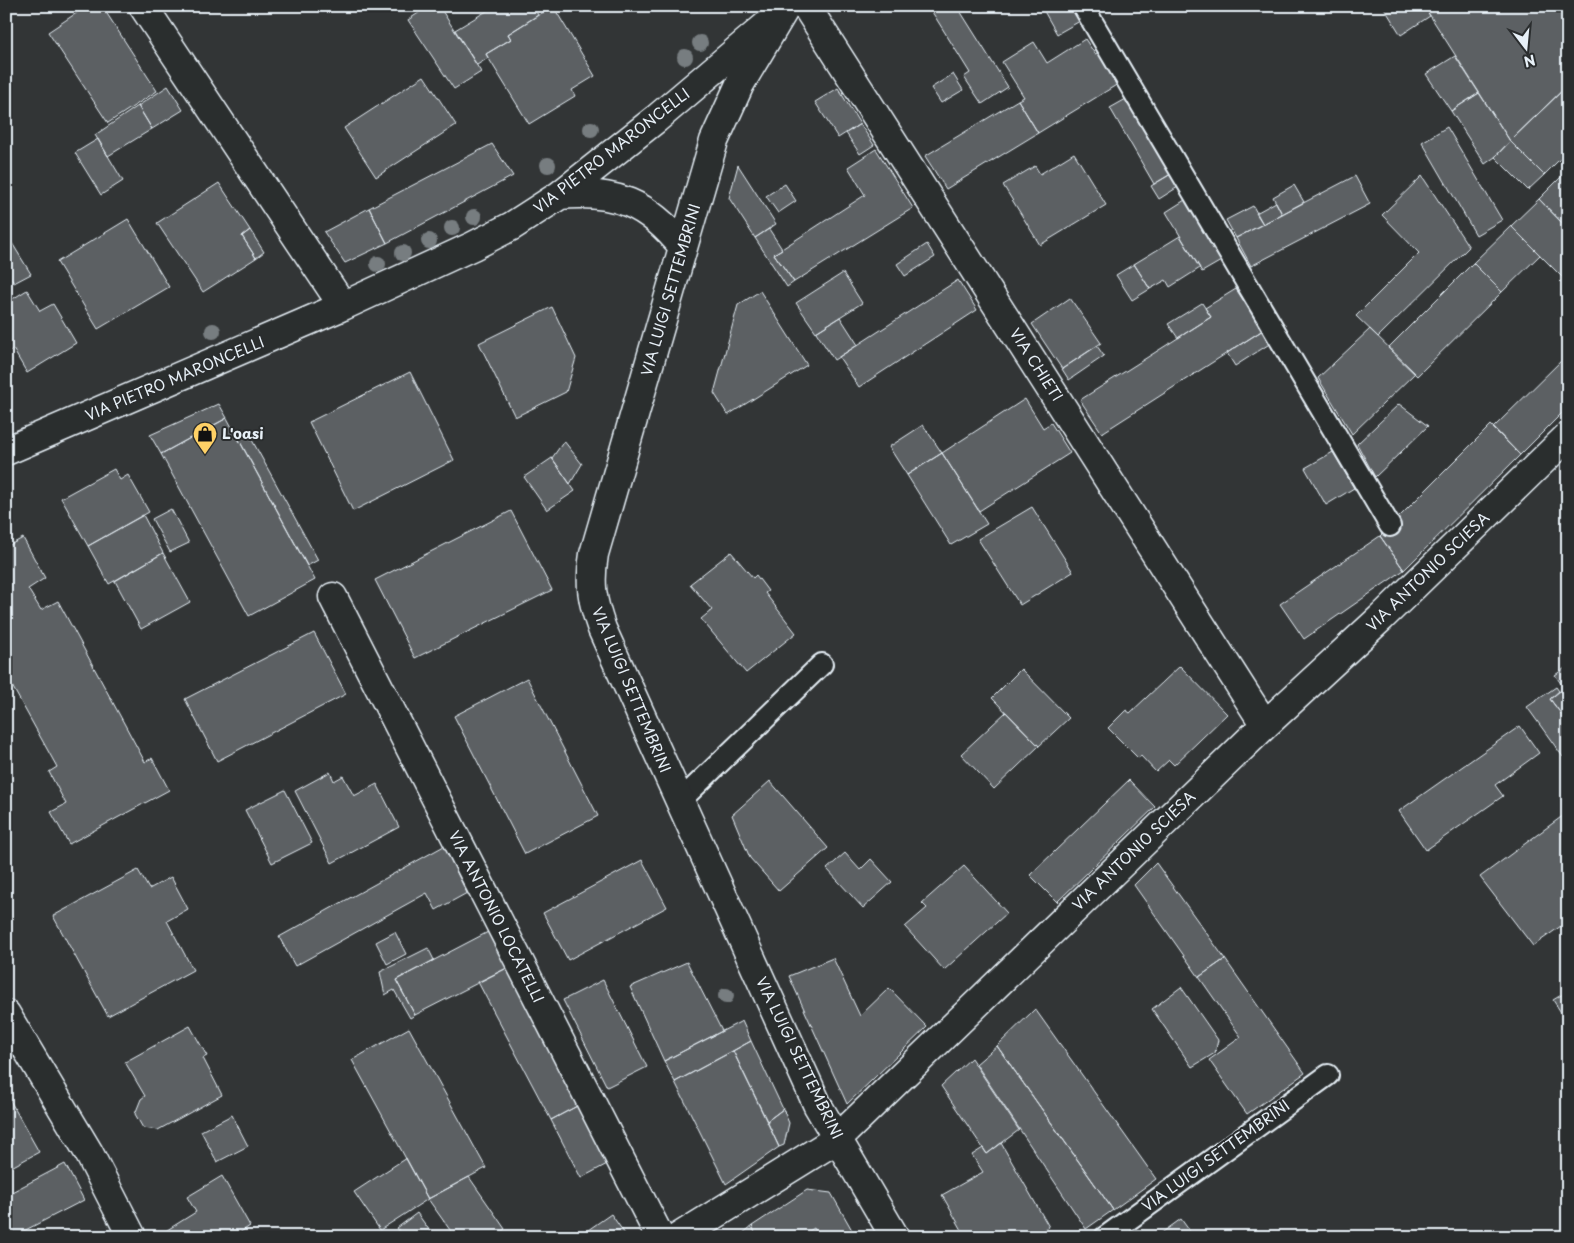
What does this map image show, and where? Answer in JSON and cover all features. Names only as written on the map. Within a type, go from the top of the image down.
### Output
[{"type":"street","points":[[143,6],[343,306]]},
{"type":"street","name":"VIA PIETRO MARONCELLI","points":[[6,451],[343,306],[526,218],[560,195],[656,119],[791,7]]},
{"type":"street","name":"VIA LUIGI SETTEMBRINI","points":[[791,7],[740,84],[714,141],[594,554],[590,588],[602,629],[818,1106],[895,1237]]},
{"type":"street","name":"VIA CHIETI","points":[[791,7],[1265,724]]},
{"type":"street","points":[[560,195],[587,193],[619,198],[654,217],[673,234],[683,247]]},
{"type":"street","name":"VIA ANTONIO SCIESA","points":[[678,1237],[837,1139],[1265,724],[1418,569],[1568,436]]},
{"type":"street","name":"VIA ANTONIO LOCATELLI","points":[[333,597],[660,1237]]},
{"type":"street","points":[[6,1014],[89,1153],[132,1237]]},
{"type":"lane","points":[[1083,6],[1390,526]]},
{"type":"lane","points":[[680,801],[822,664]]},
{"type":"lane","name":"VIA LUIGI SETTEMBRINI","points":[[1105,1237],[1328,1076]]},
{"type":"building","points":[[87,6],[102,6],[157,91],[108,123],[48,32]]},
{"type":"building","points":[[429,6],[439,6],[481,72],[454,89],[408,20]]},
{"type":"building","points":[[495,6],[533,6],[538,15],[508,34],[511,39],[486,54],[488,58],[477,65],[455,30]]},
{"type":"building","points":[[553,6],[595,76],[572,90],[575,96],[529,124],[486,54],[511,39],[508,34]]},
{"type":"building","points":[[930,6],[957,6],[1008,87],[982,104],[964,77],[970,73]]},
{"type":"building","points":[[1041,6],[1071,6],[1080,21],[1057,34]]},
{"type":"building","points":[[1383,6],[1424,6],[1430,16],[1401,35]]},
{"type":"building","points":[[1424,6],[1568,6],[1568,85],[1510,141]]},
{"type":"building","points":[[1085,39],[1095,54],[1099,52],[1118,84],[1038,133],[1018,100],[1024,97],[1002,62],[1034,42],[1047,63]]},
{"type":"building","points":[[1455,56],[1479,93],[1451,111],[1426,74]]},
{"type":"building","points":[[953,74],[963,90],[941,103],[931,88]]},
{"type":"building","points":[[424,76],[456,125],[376,177],[344,128]]},
{"type":"building","points":[[1568,85],[1568,151],[1544,175],[1510,141]]},
{"type":"building","points":[[168,86],[183,110],[152,129],[138,106]]},
{"type":"building","points":[[838,88],[860,124],[838,138],[815,102]]},
{"type":"building","points":[[1479,93],[1510,141],[1495,157],[1485,164],[1451,111]]},
{"type":"building","points":[[1126,99],[1171,174],[1154,184],[1110,108]]},
{"type":"building","points":[[1018,100],[1038,133],[946,189],[925,156]]},
{"type":"building","points":[[138,106],[152,129],[108,156],[95,135]]},
{"type":"building","points":[[860,124],[874,145],[860,154],[846,133]]},
{"type":"building","points":[[1447,127],[1502,220],[1476,235],[1422,142]]},
{"type":"building","points":[[98,139],[123,181],[101,195],[75,153]]},
{"type":"building","points":[[1510,141],[1544,175],[1528,190],[1495,157]]},
{"type":"building","points":[[492,144],[513,176],[387,243],[369,208]]},
{"type":"building","points":[[876,149],[913,208],[794,282],[774,254],[865,195],[848,167]]},
{"type":"building","points":[[1074,153],[1106,205],[1040,245],[1003,185],[1035,166],[1040,174]]},
{"type":"building","points":[[738,165],[776,224],[755,238],[729,198]]},
{"type":"building","points":[[1568,170],[1568,226],[1566,227],[1539,199]]},
{"type":"building","points":[[1171,174],[1178,187],[1159,199],[1151,186]]},
{"type":"building","points":[[1355,176],[1370,204],[1251,266],[1236,238]]},
{"type":"building","points":[[1422,176],[1469,247],[1378,337],[1356,316],[1419,253],[1382,215]]},
{"type":"building","points":[[219,183],[250,230],[242,236],[256,258],[203,292],[157,223]]},
{"type":"building","points":[[785,184],[796,201],[778,213],[766,196]]},
{"type":"building","points":[[1294,185],[1304,202],[1282,214],[1273,197]]},
{"type":"building","points":[[1539,199],[1568,229],[1568,283],[1511,226]]},
{"type":"building","points":[[1185,200],[1221,261],[1202,272],[1166,212]]},
{"type":"building","points":[[1276,202],[1282,214],[1263,224],[1256,213]]},
{"type":"building","points":[[1253,206],[1263,224],[1236,238],[1226,220]]},
{"type":"building","points":[[369,208],[387,243],[345,263],[324,232]]},
{"type":"building","points":[[128,219],[169,287],[98,329],[57,262]]},
{"type":"building","points":[[1511,226],[1540,255],[1502,292],[1473,263]]},
{"type":"building","points":[[769,229],[782,249],[774,254],[794,282],[787,287],[755,238]]},
{"type":"building","points":[[250,230],[264,252],[256,258],[242,236]]},
{"type":"building","points":[[1180,236],[1200,268],[1170,287],[1166,280],[1150,289],[1134,264]]},
{"type":"building","points":[[12,243],[31,274],[14,283],[6,270],[6,246]]},
{"type":"building","points":[[927,244],[935,257],[905,276],[897,264]]},
{"type":"building","points":[[1473,263],[1502,292],[1417,376],[1388,348]]},
{"type":"building","points":[[1134,264],[1150,289],[1132,300],[1116,275]]},
{"type":"building","points":[[843,273],[862,303],[816,332],[796,303]]},
{"type":"building","points":[[958,280],[977,310],[859,387],[839,357]]},
{"type":"building","points":[[1236,289],[1263,330],[1102,433],[1080,400],[1211,317],[1205,308]]},
{"type":"building","points":[[27,290],[40,311],[53,304],[76,343],[27,373],[13,349],[6,353],[6,303]]},
{"type":"building","points":[[760,291],[807,365],[728,415],[714,393],[738,305]]},
{"type":"building","points":[[1070,298],[1101,343],[1062,369],[1032,324]]},
{"type":"building","points":[[1202,303],[1211,317],[1178,338],[1168,324]]},
{"type":"building","points":[[552,307],[576,358],[566,392],[515,417],[479,343]]},
{"type":"building","points":[[840,317],[858,345],[834,360],[816,332]]},
{"type":"building","points":[[1370,329],[1415,373],[1352,434],[1318,378]]},
{"type":"building","points":[[1263,330],[1271,343],[1235,366],[1227,353]]},
{"type":"building","points":[[1097,346],[1104,356],[1069,380],[1062,369]]},
{"type":"building","points":[[1568,354],[1568,407],[1520,455],[1493,428]]},
{"type":"building","points":[[410,372],[454,460],[353,511],[309,422]]},
{"type":"building","points":[[1025,399],[1043,428],[1051,423],[1070,453],[979,511],[942,453]]},
{"type":"building","points":[[219,404],[227,418],[161,454],[150,435]]},
{"type":"building","points":[[1399,404],[1428,426],[1375,477],[1357,444]]},
{"type":"building","points":[[227,418],[315,580],[249,616],[161,454]]},
{"type":"building","points":[[923,425],[942,453],[907,475],[889,447]]},
{"type":"building","points":[[1491,425],[1520,455],[1404,570],[1380,536]]},
{"type":"building","points":[[247,431],[318,560],[307,566],[237,436]]},
{"type":"building","points":[[564,441],[582,464],[570,484],[552,458]]},
{"type":"building","points":[[1333,452],[1354,488],[1326,505],[1305,468]]},
{"type":"building","points":[[942,453],[987,524],[951,545],[907,475]]},
{"type":"building","points":[[552,458],[575,491],[547,510],[524,477]]},
{"type":"building","points":[[114,469],[120,480],[128,475],[149,512],[88,546],[61,498]]},
{"type":"building","points":[[1032,507],[1073,572],[1020,605],[978,539]]},
{"type":"building","points":[[171,509],[189,543],[170,552],[152,519]]},
{"type":"building","points":[[511,511],[552,590],[415,658],[375,580]]},
{"type":"building","points":[[143,515],[163,553],[109,584],[88,546]]},
{"type":"building","points":[[1380,536],[1404,570],[1304,639],[1280,604]]},
{"type":"building","points":[[23,538],[45,578],[28,589],[41,610],[58,601],[145,762],[152,758],[169,790],[69,844],[51,812],[66,804],[49,772],[57,767],[6,675],[6,547]]},
{"type":"building","points":[[731,552],[753,578],[756,575],[768,591],[765,593],[796,633],[746,673],[701,619],[712,610],[690,584]]},
{"type":"building","points":[[163,553],[190,602],[141,629],[115,581]]},
{"type":"building","points":[[314,633],[346,694],[217,761],[185,699]]},
{"type":"building","points":[[1180,666],[1227,714],[1174,765],[1169,760],[1156,772],[1141,756],[1138,758],[1108,728],[1126,710],[1130,713]]},
{"type":"building","points":[[1568,666],[1568,723],[1550,699],[1564,688],[1555,675]]},
{"type":"building","points":[[1021,669],[1069,718],[1039,746],[992,698]]},
{"type":"building","points":[[527,678],[598,816],[525,854],[454,716]]},
{"type":"building","points":[[1556,687],[1559,691],[1550,699],[1568,723],[1568,753],[1563,757],[1527,707]]},
{"type":"building","points":[[1006,712],[1039,746],[994,789],[961,754]]},
{"type":"building","points":[[1520,726],[1539,753],[1495,785],[1503,796],[1426,850],[1399,811]]},
{"type":"building","points":[[330,772],[334,781],[343,776],[354,796],[377,784],[399,827],[332,863],[295,791]]},
{"type":"building","points":[[1129,780],[1155,807],[1057,902],[1030,875]]},
{"type":"building","points":[[770,781],[828,848],[779,891],[750,858],[732,815]]},
{"type":"building","points":[[285,790],[312,843],[272,863],[245,810]]},
{"type":"building","points":[[1568,812],[1568,921],[1533,946],[1480,877]]},
{"type":"building","points":[[444,846],[467,893],[436,910],[427,893],[295,966],[279,937]]},
{"type":"building","points":[[845,853],[860,870],[871,859],[892,882],[863,908],[827,869]]},
{"type":"building","points":[[642,860],[667,907],[568,960],[543,913]]},
{"type":"building","points":[[1156,863],[1225,959],[1199,977],[1134,885]]},
{"type":"building","points":[[964,866],[1007,913],[944,970],[905,927],[927,908],[922,903]]},
{"type":"building","points":[[138,870],[149,889],[171,877],[188,909],[167,921],[193,970],[108,1016],[53,916]]},
{"type":"building","points":[[395,932],[406,954],[387,964],[376,942]]},
{"type":"building","points":[[488,932],[507,968],[415,1015],[396,980]]},
{"type":"building","points":[[428,948],[434,960],[396,980],[415,1015],[410,1018],[394,990],[385,995],[380,972]]},
{"type":"building","points":[[833,958],[860,1016],[889,988],[927,1027],[847,1104],[789,976]]},
{"type":"building","points":[[1225,959],[1305,1073],[1247,1114],[1209,1060],[1241,1037],[1199,977]]},
{"type":"building","points":[[687,962],[722,1031],[664,1061],[630,987]]},
{"type":"building","points":[[507,968],[579,1105],[551,1120],[478,982]]},
{"type":"building","points":[[603,980],[647,1067],[607,1087],[563,1000]]},
{"type":"building","points":[[1181,987],[1218,1040],[1215,1053],[1192,1067],[1152,1009]]},
{"type":"building","points":[[1568,991],[1568,1023],[1553,1000]]},
{"type":"building","points":[[1035,1009],[1156,1179],[1113,1210],[997,1046]]},
{"type":"building","points":[[742,1021],[751,1041],[675,1082],[664,1061]]},
{"type":"building","points":[[190,1026],[207,1056],[203,1058],[222,1095],[158,1130],[143,1128],[135,1114],[141,1099],[145,1096],[125,1062]]},
{"type":"building","points":[[409,1028],[486,1168],[428,1199],[352,1060]]},
{"type":"building","points":[[751,1041],[783,1109],[767,1121],[733,1051]]},
{"type":"building","points":[[997,1046],[1113,1210],[1086,1229],[976,1064]]},
{"type":"building","points":[[733,1051],[779,1147],[726,1184],[675,1082]]},
{"type":"building","points":[[971,1058],[1019,1130],[987,1154],[941,1086]]},
{"type":"building","points":[[6,1096],[39,1152],[6,1170]]},
{"type":"building","points":[[579,1105],[609,1163],[581,1178],[551,1120]]},
{"type":"building","points":[[783,1109],[789,1123],[784,1145],[779,1147],[767,1121]]},
{"type":"building","points":[[232,1115],[248,1146],[217,1162],[201,1131]]},
{"type":"building","points":[[1001,1143],[1049,1227],[1033,1237],[966,1237],[942,1195],[983,1172],[972,1155],[983,1148],[987,1154]]},
{"type":"building","points":[[406,1158],[428,1199],[380,1230],[354,1192]]},
{"type":"building","points":[[65,1164],[84,1200],[12,1237],[6,1237],[6,1195]]},
{"type":"building","points":[[222,1176],[250,1226],[233,1237],[156,1237],[196,1212],[187,1197]]},
{"type":"building","points":[[469,1177],[505,1229],[494,1237],[455,1237],[428,1199]]},
{"type":"building","points":[[807,1190],[831,1193],[856,1237],[819,1237],[814,1228],[800,1237],[757,1237],[752,1226]]},
{"type":"building","points":[[417,1213],[432,1234],[429,1237],[403,1237],[397,1228]]},
{"type":"building","points":[[611,1214],[627,1237],[578,1237]]},
{"type":"building","points":[[1181,1219],[1194,1237],[1156,1237]]},
{"type":"building","points":[[752,1226],[757,1237],[738,1237]]},
{"type":"place","name":"L'oasi","points":[[205,455]]}]
